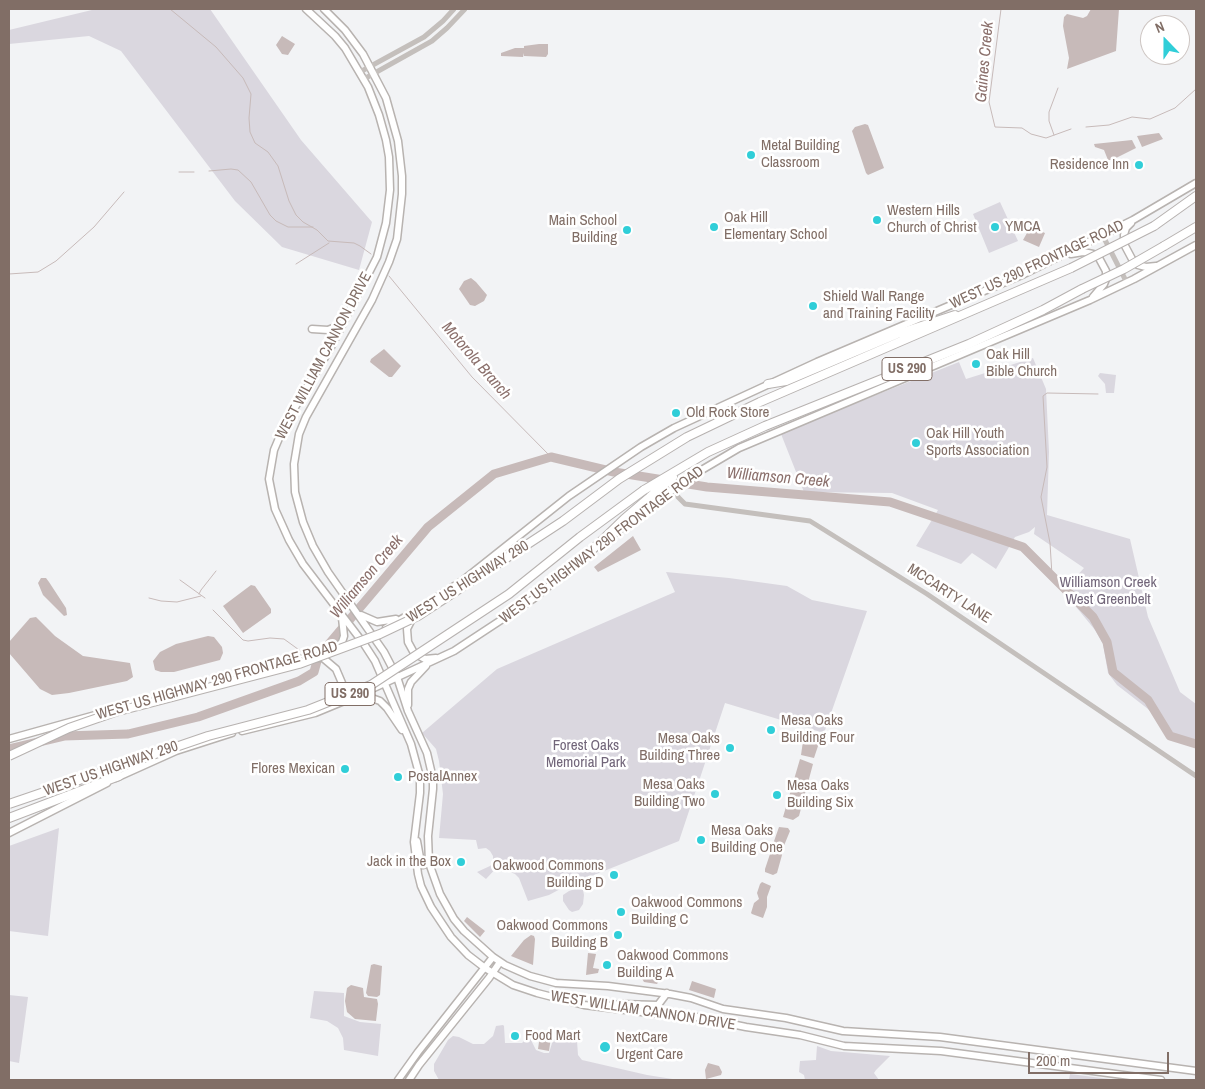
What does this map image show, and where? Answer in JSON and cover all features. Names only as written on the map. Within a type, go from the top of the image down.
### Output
[{"type":"highway","name":"US 290","points":[[974,310],[1071,268],[1154,226],[1196,196]]},
{"type":"highway","name":"WEST US HIGHWAY 290","points":[[9,804],[208,736],[308,710],[371,685],[509,594],[580,537],[644,490],[690,462],[765,426],[969,344],[1124,269],[1196,227]]},
{"type":"highway","name":"WEST US HIGHWAY 290","points":[[9,756],[69,728],[115,712],[299,664],[380,634],[418,616],[563,521],[656,455],[687,437],[760,402],[974,310]]},
{"type":"highway","points":[[768,384],[786,380],[922,324],[974,310]]},
{"type":"highway","points":[[593,549],[624,519],[690,462]]},
{"type":"highway","points":[[9,818],[119,776]]},
{"type":"main road","name":"WEST WILLIAM CANNON DRIVE","points":[[306,9],[334,36],[364,79],[380,115],[389,157],[390,190],[386,220],[377,257],[343,324],[285,424],[274,450],[269,479],[275,509],[288,540],[303,564],[375,661],[407,735],[420,776],[414,851],[418,874],[431,908],[451,937],[468,955],[493,973],[537,994],[569,1002],[603,1008],[687,1015],[746,1027],[800,1035],[844,1046],[941,1051],[1161,1080]]},
{"type":"main road","name":"WEST WILLIAM CANNON DRIVE","points":[[324,9],[356,43],[374,74],[389,107],[398,140],[402,176],[397,239],[372,300],[306,417],[299,434],[296,450],[295,492],[303,522],[320,560],[357,613],[367,622],[384,652],[427,752],[433,789],[428,836],[429,863],[440,894],[464,931],[500,962],[530,976],[556,983],[608,986],[667,993],[691,998],[723,1009],[786,1018],[842,1031],[940,1037],[1196,1071]]},
{"type":"main road","name":"WEST US 290 FRONTAGE ROAD","points":[[654,439],[686,421],[768,384],[1022,275],[1134,220],[1196,183]]},
{"type":"main road","points":[[386,220],[399,223]]},
{"type":"main road","points":[[1134,220],[1126,228],[1124,234],[1124,244],[1132,259],[1138,265],[1146,267],[1159,266]]},
{"type":"main road","points":[[1090,300],[1127,283],[1196,245]]},
{"type":"main road","points":[[1066,254],[1083,252],[1093,254],[1099,258],[1106,271],[1104,284],[1090,300]]},
{"type":"main road","name":"WEST US HIGHWAY 290 FRONTAGE ROAD","points":[[332,706],[454,651],[512,614],[561,577],[593,549],[681,483],[739,448],[1090,300]]},
{"type":"main road","points":[[312,329],[328,330],[343,324]]},
{"type":"main road","name":"WEST US HIGHWAY 290","points":[[492,556],[584,486],[654,439]]},
{"type":"main road","name":"WEST US HIGHWAY 290 FRONTAGE ROAD","points":[[9,739],[306,657],[360,639],[418,610],[462,581],[492,556]]},
{"type":"main road","points":[[418,610],[407,629],[408,642],[414,654],[425,659],[439,658]]},
{"type":"main road","points":[[336,648],[342,642],[345,631],[342,615]]},
{"type":"main road","points":[[367,622],[382,622],[407,616]]},
{"type":"main road","points":[[306,657],[323,658],[336,669],[342,683],[342,692],[341,698],[332,706]]},
{"type":"main road","points":[[408,711],[408,689],[411,682],[419,672],[432,662]]},
{"type":"main road","points":[[361,694],[380,702],[387,708],[398,726],[407,735]]},
{"type":"main road","name":"WEST US HIGHWAY 290","points":[[9,833],[96,790],[119,776],[189,747],[237,732],[315,713],[332,706]]},
{"type":"main road","points":[[413,753],[427,752]]},
{"type":"main road","points":[[415,830],[421,863],[423,865],[429,863]]},
{"type":"main road","points":[[398,1080],[493,957]]},
{"type":"main road","points":[[409,1080],[500,962]]},
{"type":"main road","points":[[603,1008],[619,1004],[658,1005],[667,993]]},
{"type":"street","points":[[360,72],[424,37],[454,9]]},
{"type":"street","points":[[364,79],[432,42],[465,9]]},
{"type":"street","points":[[1103,236],[1127,283]]},
{"type":"street","name":"MCCARTY LANE","points":[[681,483],[677,493],[685,504],[810,520],[927,594],[1196,776]]},
{"type":"green space","points":[[96,9],[210,9],[301,140],[372,222],[359,270],[282,247],[235,201],[121,51],[89,36],[9,44],[9,30]]},
{"type":"green space","name":"YMCA","points":[[1000,202],[1018,241],[989,253],[973,214]]},
{"type":"green space","name":"Oak Hill Youth Sports Association","points":[[1033,358],[1046,389],[1049,452],[1047,515],[1130,539],[1148,617],[1180,692],[1196,704],[1196,748],[1171,735],[1148,709],[1117,685],[1108,673],[1103,644],[1095,630],[1063,591],[1084,568],[1034,534],[1035,527],[1029,532],[1015,537],[996,569],[972,553],[961,564],[916,546],[938,510],[892,493],[804,492],[781,434],[959,362],[966,379]]},
{"type":"green space","points":[[1100,373],[1116,375],[1114,393],[1106,393],[1105,384],[1098,376]]},
{"type":"green space","name":"Forest Oaks Memorial Park","points":[[666,572],[787,586],[812,600],[867,611],[824,733],[725,703],[679,841],[564,887],[549,895],[528,901],[519,878],[515,874],[503,869],[500,864],[486,879],[477,872],[490,866],[493,862],[493,856],[486,848],[478,849],[476,840],[439,838],[443,794],[439,761],[436,749],[422,733],[497,669],[675,592]]},
{"type":"green space","points":[[59,828],[48,936],[9,931],[9,846]]},
{"type":"green space","points":[[578,888],[583,890],[583,904],[579,910],[572,912],[563,901],[563,895]]},
{"type":"green space","points":[[314,991],[344,993],[344,1016],[360,1022],[381,1024],[378,1056],[344,1050],[343,1038],[338,1028],[327,1021],[310,1018]]},
{"type":"green space","points":[[9,995],[28,997],[19,1063],[9,1061]]},
{"type":"green space","points":[[503,1025],[505,1043],[522,1043],[529,1036],[536,1050],[549,1053],[553,1040],[560,1035],[577,1041],[578,1055],[582,1060],[647,1075],[679,1080],[439,1080],[434,1071],[434,1064],[448,1040],[453,1036],[473,1044],[484,1044],[493,1036],[496,1026]]},
{"type":"green space","points":[[817,1046],[831,1051],[890,1056],[874,1073],[879,1080],[805,1080],[804,1075],[799,1072],[800,1061],[816,1060]]},
{"type":"green space","points":[[1070,1074],[1117,1080],[1069,1080]]},
{"type":"shaded area","points":[[1091,9],[1119,9],[1116,51],[1067,69],[1069,58],[1063,26],[1064,17],[1067,14],[1083,18],[1087,16]]},
{"type":"shaded area","points":[[282,36],[295,44],[288,55],[282,54],[276,45]]},
{"type":"shaded area","points":[[548,44],[548,54],[546,57],[524,56],[524,53],[523,57],[501,56],[501,53],[515,48]]},
{"type":"shaded area","points":[[868,125],[884,168],[868,175],[852,131],[855,127]]},
{"type":"shaded area","points":[[1159,133],[1163,139],[1142,147],[1137,136]]},
{"type":"shaded area","points":[[1132,140],[1136,148],[1112,160],[1108,160],[1104,150],[1095,147],[1094,144]]},
{"type":"shaded area","points":[[1034,222],[1036,224],[1033,228],[1045,233],[1039,247],[1023,240],[1027,233],[1025,226]]},
{"type":"shaded area","points":[[471,278],[487,295],[484,301],[475,306],[470,305],[459,289],[464,281]]},
{"type":"shaded area","points":[[384,349],[401,366],[392,377],[389,377],[370,362],[371,359]]},
{"type":"shaded area","points":[[633,536],[641,550],[598,572],[594,567]]},
{"type":"shaded area","points":[[41,578],[46,578],[49,582],[66,608],[67,615],[64,616],[43,595],[38,583]]},
{"type":"shaded area","points":[[251,585],[255,586],[271,609],[271,613],[243,633],[223,606]]},
{"type":"shaded area","points":[[36,617],[55,636],[83,656],[130,663],[133,677],[127,681],[69,693],[52,695],[40,689],[9,653],[9,642],[30,618]]},
{"type":"shaded area","points":[[208,636],[214,637],[222,647],[223,653],[220,660],[174,672],[155,670],[153,661],[160,652],[176,644]]},
{"type":"shaded area","points":[[807,730],[822,734],[814,758],[801,755]]},
{"type":"shaded area","points":[[800,759],[813,764],[799,816],[793,820],[783,817]]},
{"type":"shaded area","points":[[779,827],[788,828],[790,831],[783,848],[773,844]]},
{"type":"shaded area","points":[[773,850],[781,852],[782,855],[777,873],[773,875],[765,872],[765,869]]},
{"type":"shaded area","points":[[762,882],[771,886],[763,918],[751,913],[754,903],[759,899],[757,893]]},
{"type":"shaded area","points":[[467,917],[485,931],[480,937],[464,921]]},
{"type":"shaded area","points":[[531,935],[535,939],[533,965],[511,956],[524,940]]},
{"type":"shaded area","points":[[588,953],[596,954],[593,968],[599,969],[598,973],[586,975]]},
{"type":"shaded area","points":[[371,965],[382,966],[380,995],[377,997],[368,996],[366,993]]},
{"type":"shaded area","points":[[643,973],[659,974],[661,978],[657,984],[644,982],[641,977]]},
{"type":"shaded area","points":[[692,981],[716,989],[714,998],[689,990]]},
{"type":"shaded area","points":[[351,985],[363,988],[364,997],[377,999],[376,1021],[355,1019],[347,1012],[345,1001],[347,988]]},
{"type":"shaded area","points":[[540,1035],[551,1037],[549,1051],[538,1049]]},
{"type":"shaded area","points":[[708,1063],[719,1066],[722,1072],[721,1075],[706,1079],[705,1070]]},
{"type":"waterway","name":"Motorola Branch","points":[[170,9],[216,47],[243,78],[251,94],[250,132],[255,143],[268,152],[278,166],[289,201],[296,215],[303,222],[317,230],[328,241],[354,243],[371,254]]},
{"type":"waterway","name":"Gaines Creek","points":[[1001,9],[989,102],[995,127],[1022,128],[1031,134],[1046,138],[1071,129]]},
{"type":"waterway","points":[[1054,135],[1049,121],[1049,112],[1058,88]]},
{"type":"waterway","name":"Gaines Creek","points":[[1086,127],[1109,125],[1132,117],[1150,119],[1175,108],[1196,89]]},
{"type":"waterway","points":[[209,171],[238,170],[251,182],[270,215],[276,221],[288,227],[313,227]]},
{"type":"waterway","points":[[179,172],[194,172]]},
{"type":"waterway","points":[[9,274],[38,272],[56,261],[94,227],[124,192]]},
{"type":"waterway","points":[[296,264],[329,243]]},
{"type":"waterway","name":"Motorola Branch","points":[[389,276],[472,377],[551,457]]},
{"type":"waterway","points":[[1052,575],[1050,543],[1041,497],[1047,467],[1043,396],[1047,393],[1098,394]]},
{"type":"waterway","name":"Williamson Creek","points":[[329,644],[428,527],[494,474],[551,457],[614,472],[707,487],[890,502],[1023,547],[1093,617],[1107,642],[1113,672],[1148,700],[1170,736],[1196,744]]},
{"type":"waterway","points":[[199,594],[216,571]]},
{"type":"waterway","points":[[180,580],[205,598]]},
{"type":"waterway","points":[[149,598],[177,602],[201,596]]},
{"type":"waterway","points":[[213,610],[243,640],[284,639],[306,655]]},
{"type":"waterway","name":"Williamson Creek","points":[[9,749],[64,736],[128,734],[198,717],[299,681],[314,672],[317,661]]},
{"type":"place","name":"Metal Building Classroom","points":[[751,155]]},
{"type":"place","name":"Residence Inn","points":[[1139,165]]},
{"type":"place","name":"Western Hills Church of Christ","points":[[877,220]]},
{"type":"place","name":"Oak Hill Elementary School","points":[[714,227]]},
{"type":"place","name":"YMCA","points":[[995,227]]},
{"type":"place","name":"Main School Building","points":[[627,230]]},
{"type":"place","name":"Shield Wall Range and Training Facility","points":[[813,306]]},
{"type":"place","name":"Oak Hill Bible Church","points":[[976,364]]},
{"type":"place","name":"Old Rock Store","points":[[676,413]]},
{"type":"place","name":"Oak Hill Youth Sports Association","points":[[916,443]]},
{"type":"place","name":"Mesa Oaks Building Four","points":[[771,730]]},
{"type":"place","name":"Mesa Oaks Building Three","points":[[730,748]]},
{"type":"place","name":"Flores Mexican","points":[[345,769]]},
{"type":"place","name":"PostalAnnex","points":[[398,777]]},
{"type":"place","name":"Mesa Oaks Building Two","points":[[715,794]]},
{"type":"place","name":"Mesa Oaks Building Six","points":[[777,795]]},
{"type":"place","name":"Mesa Oaks Building One","points":[[701,840]]},
{"type":"place","name":"Jack in the Box","points":[[461,862]]},
{"type":"place","name":"Oakwood Commons Building D","points":[[614,875]]},
{"type":"place","name":"Oakwood Commons Building C","points":[[621,912]]},
{"type":"place","name":"Oakwood Commons Building B","points":[[618,935]]},
{"type":"place","name":"Oakwood Commons Building A","points":[[607,965]]},
{"type":"place","name":"Food Mart","points":[[515,1036]]},
{"type":"place","name":"NextCare Urgent Care","points":[[605,1047]]},
{"type":"park label","name":"Williamson Creek West Greenbelt","points":[[1108,592]]}]
